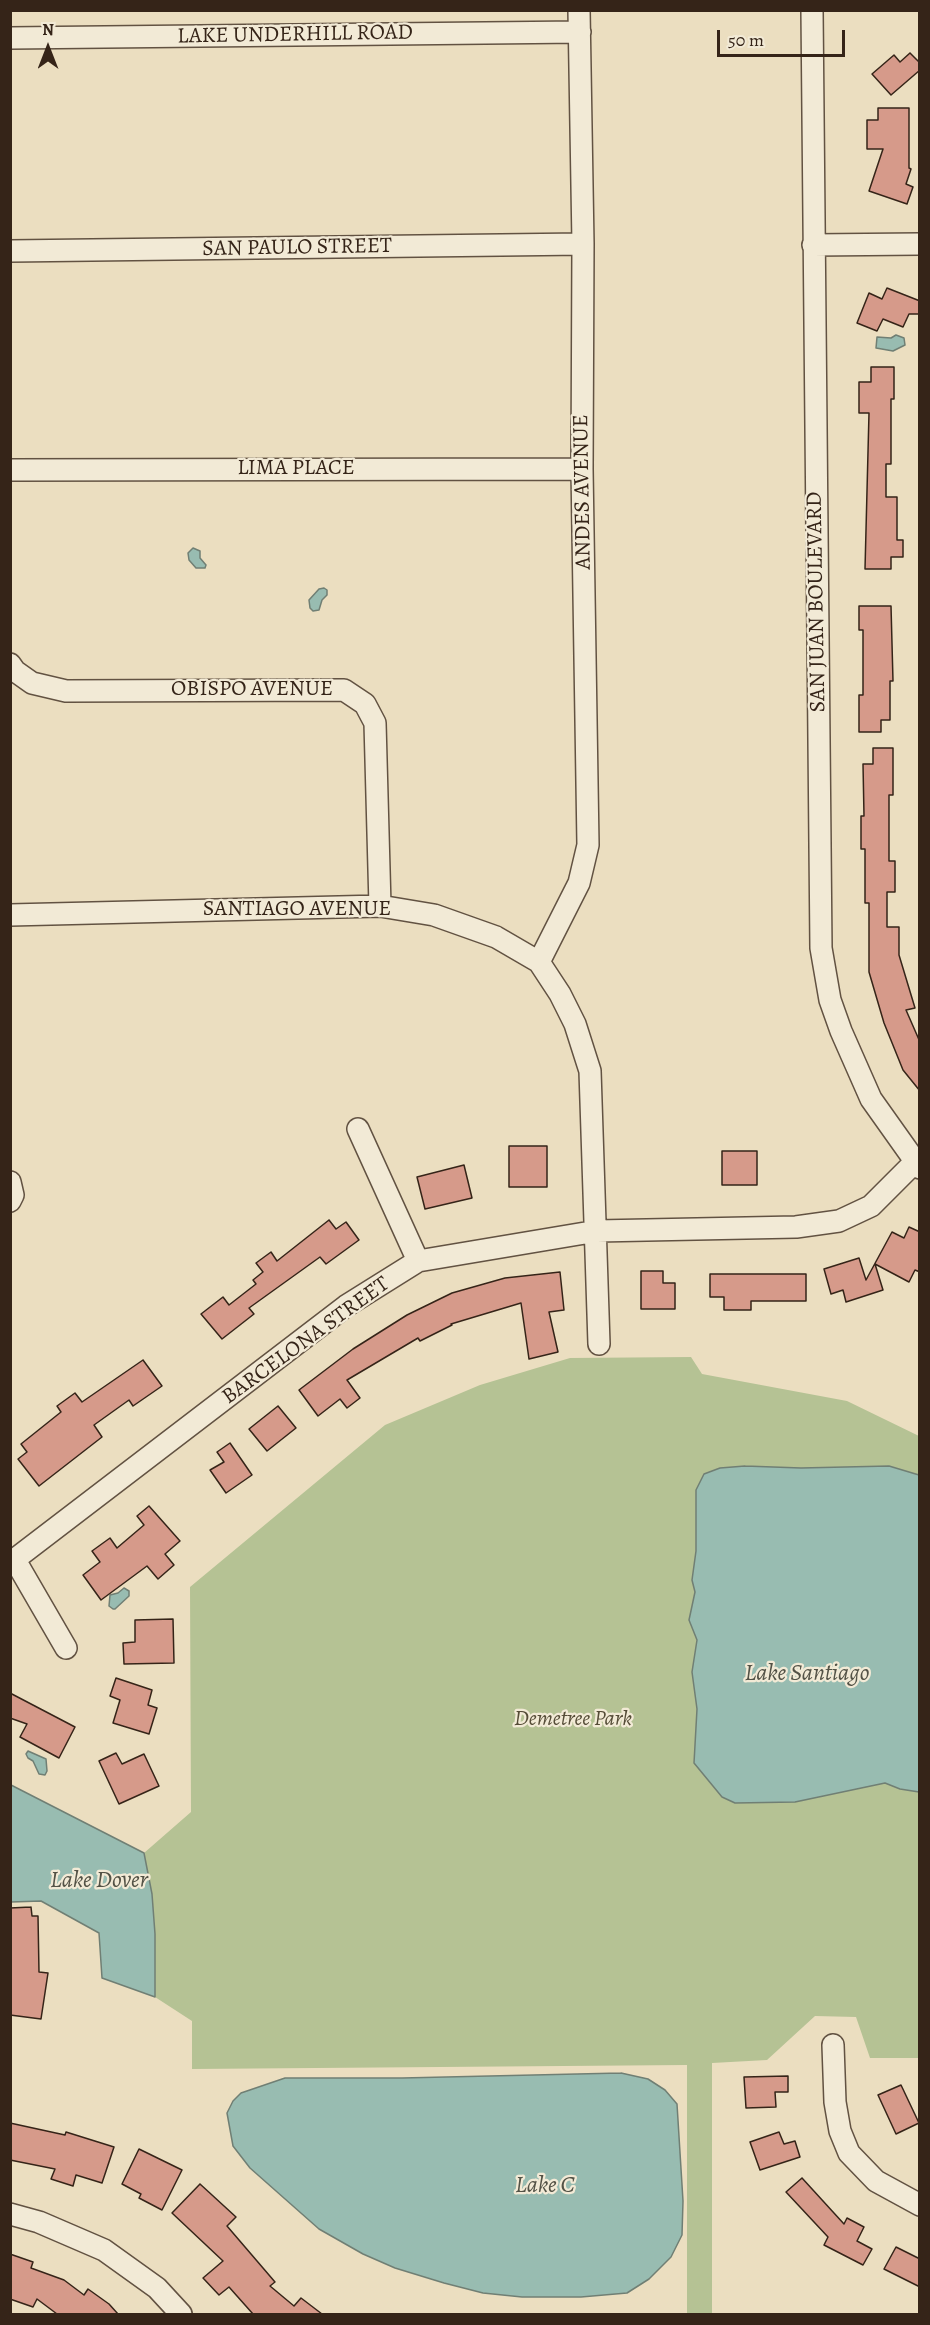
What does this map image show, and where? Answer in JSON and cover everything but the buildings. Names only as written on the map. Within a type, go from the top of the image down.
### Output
[{"type":"street","name":"ANDES AVENUE","points":[[539,962],[579,883],[588,845],[582,469],[583,244],[579,10]]},
{"type":"street","name":"SAN JUAN BOULEVARD","points":[[812,10],[821,948],[830,999],[841,1031],[872,1099],[917,1166]]},
{"type":"street","name":"LAKE UNDERHILL ROAD","points":[[10,38],[580,32]]},
{"type":"street","name":"SAN PAULO STREET","points":[[10,251],[583,244]]},
{"type":"street","points":[[813,245],[920,244]]},
{"type":"street","name":"LIMA PLACE","points":[[10,470],[582,469]]},
{"type":"street","name":"OBISPO AVENUE","points":[[10,664],[15,671],[32,683],[66,691],[344,690],[364,704],[375,723],[380,906]]},
{"type":"street","name":"SANTIAGO AVENUE","points":[[10,915],[380,906],[434,915],[496,937],[539,962],[560,994],[575,1024],[590,1071],[599,1344]]},
{"type":"street","points":[[358,1129],[418,1262]]},
{"type":"street","name":"BARCELONA STREET","points":[[13,1562],[346,1306],[418,1262],[597,1232],[796,1227],[839,1221],[872,1206],[917,1166]]},
{"type":"street","points":[[10,1182],[13,1195],[10,1201]]},
{"type":"street","points":[[13,1562],[66,1648]]},
{"type":"street","points":[[833,2045],[835,2102],[840,2131],[849,2153],[876,2181],[920,2205]]},
{"type":"street","points":[[10,2214],[39,2222],[104,2250],[158,2288],[181,2314]]},
{"type":"green space","name":"Demetree Park","points":[[691,1357],[702,1374],[847,1401],[919,1436],[919,2058],[870,2058],[856,2017],[815,2016],[767,2060],[712,2063],[712,2314],[687,2314],[687,2065],[192,2069],[192,2021],[155,1997],[155,1934],[152,1894],[144,1853],[191,1812],[190,1587],[385,1425],[480,1385],[570,1358]]},
{"type":"water","points":[[896,335],[904,338],[905,345],[893,351],[876,348],[877,337],[891,338]]},
{"type":"water","points":[[193,548],[200,551],[200,558],[206,565],[205,568],[196,568],[189,560],[188,553]]},
{"type":"water","points":[[319,589],[327,590],[327,595],[322,600],[319,610],[313,611],[309,600]]},
{"type":"water","name":"Lake Santiago","points":[[745,1466],[801,1468],[889,1466],[919,1475],[919,1792],[900,1789],[885,1783],[795,1802],[735,1803],[722,1797],[694,1763],[697,1709],[692,1672],[697,1640],[689,1620],[695,1592],[692,1580],[696,1551],[696,1490],[704,1474],[720,1468]]},
{"type":"water","points":[[124,1588],[129,1591],[129,1596],[113,1609],[109,1606],[110,1595]]},
{"type":"water","points":[[28,1751],[46,1759],[45,1775],[39,1774],[33,1761],[26,1754]]},
{"type":"water","name":"Lake Dover","points":[[11,1785],[144,1853],[152,1894],[155,1934],[155,1997],[102,1978],[99,1933],[41,1901],[11,1902]]},
{"type":"water","name":"Lake C","points":[[621,2073],[648,2079],[665,2090],[677,2104],[683,2201],[682,2235],[671,2257],[649,2279],[627,2293],[581,2297],[522,2297],[483,2293],[395,2268],[363,2254],[319,2229],[250,2168],[233,2146],[227,2113],[233,2101],[241,2093],[285,2078]]}]
